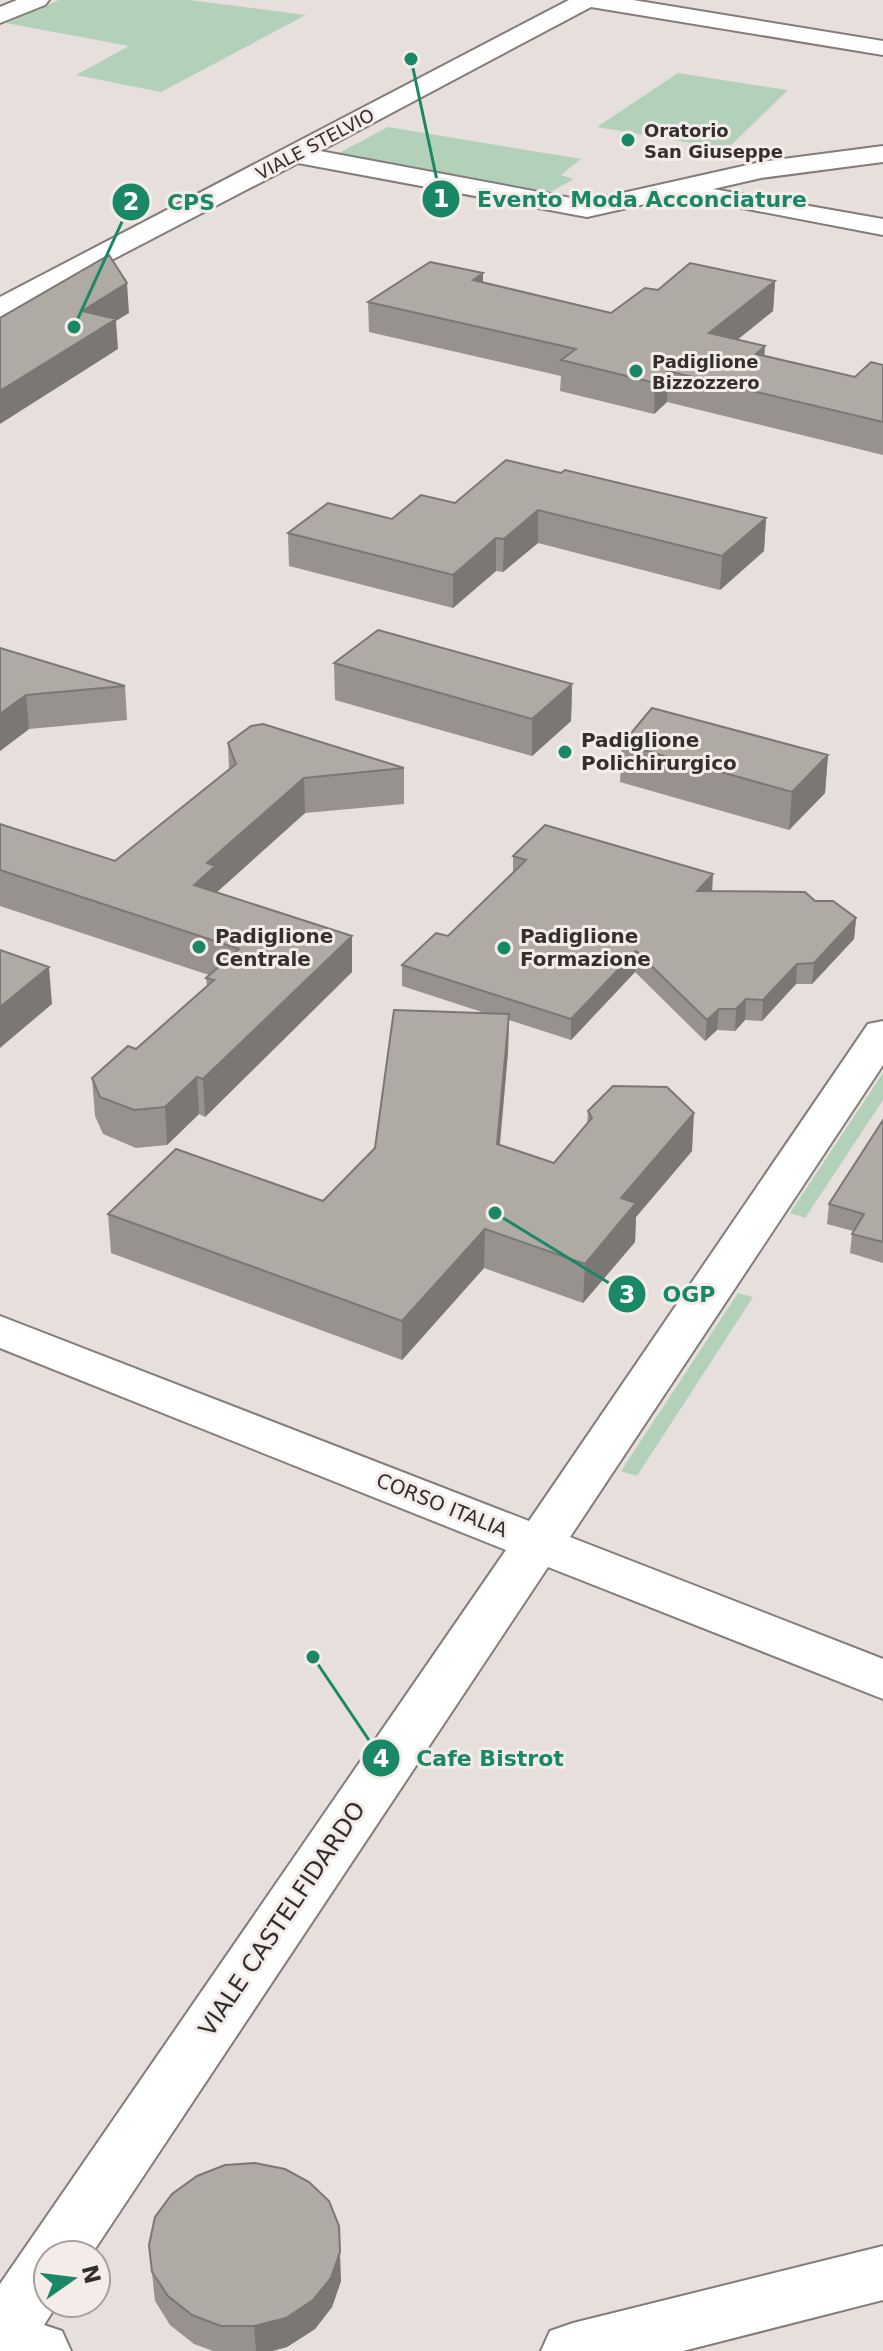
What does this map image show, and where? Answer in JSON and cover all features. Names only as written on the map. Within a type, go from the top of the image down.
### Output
[{"type":"street","points":[[0,16],[37,0]]},
{"type":"street","points":[[588,0],[883,48]]},
{"type":"street","name":"VIALE STELVIO","points":[[0,309],[588,0]]},
{"type":"street","points":[[295,154],[579,208],[599,208],[761,170],[883,154]]},
{"type":"street","points":[[673,190],[883,227]]},
{"type":"street","name":"VIALE CASTELFIDARDO","points":[[67,2239],[537,1544],[567,1506],[883,1033]]},
{"type":"street","name":"CORSO ITALIA","points":[[0,1331],[537,1544],[880,1675]]},
{"type":"street","points":[[573,2351],[883,2273]]},
{"type":"street","points":[[32,2290],[0,2338],[39,2351]]},
{"type":"green space","points":[[59,0],[189,0],[306,15],[161,92],[76,75],[129,46],[6,23]]},
{"type":"green space","points":[[678,73],[788,90],[727,149],[597,127]]},
{"type":"green space","points":[[388,127],[581,159],[561,175],[574,179],[549,193],[337,154]]},
{"type":"green space","points":[[883,1073],[883,1100],[805,1218],[790,1213]]},
{"type":"green space","points":[[738,1293],[753,1297],[637,1476],[621,1471]]},
{"type":"building","points":[[109,255],[127,283],[82,311],[116,319],[0,391],[0,318]]},
{"type":"building","points":[[430,262],[483,273],[473,280],[611,313],[645,288],[658,290],[690,263],[775,281],[709,333],[765,346],[756,354],[855,377],[871,362],[883,365],[883,422],[668,371],[655,383],[561,360],[576,349],[368,302]]},
{"type":"building","points":[[506,460],[561,473],[565,470],[766,518],[722,556],[538,510],[504,539],[496,538],[453,575],[288,533],[328,503],[392,519],[421,495],[455,503]]},
{"type":"building","points":[[378,630],[572,684],[532,719],[334,663]]},
{"type":"building","points":[[0,648],[125,686],[26,695],[0,714]]},
{"type":"building","points":[[652,708],[828,755],[792,792],[622,744]]},
{"type":"building","points":[[263,724],[404,768],[304,778],[207,863],[215,866],[194,885],[352,936],[203,1079],[197,1077],[165,1107],[134,1110],[100,1097],[92,1078],[128,1046],[136,1049],[214,980],[206,978],[239,949],[0,870],[0,824],[115,861],[236,764],[228,743],[251,726]]},
{"type":"building","points":[[545,825],[713,874],[697,891],[805,892],[815,901],[833,901],[856,918],[814,963],[797,964],[763,1000],[746,999],[736,1009],[719,1009],[707,1020],[636,951],[571,1019],[402,965],[436,933],[448,936],[526,860],[513,856]]},
{"type":"building","points":[[0,950],[49,967],[0,1007]]},
{"type":"building","points":[[394,1010],[509,1014],[497,1144],[554,1163],[592,1118],[588,1111],[613,1086],[667,1087],[694,1113],[621,1198],[636,1203],[585,1264],[485,1229],[402,1321],[108,1214],[176,1149],[323,1201],[375,1148]]},
{"type":"building","points":[[883,1120],[883,1242],[852,1234],[864,1214],[829,1204]]},
{"type":"building","points":[[255,2163],[285,2169],[309,2182],[329,2201],[339,2226],[340,2252],[331,2278],[313,2300],[286,2318],[254,2326],[221,2326],[192,2315],[168,2296],[152,2272],[149,2245],[155,2217],[172,2194],[197,2176],[225,2165]]},
{"type":"place","name":"Evento Moda Acconciature","points":[[411,59]]},
{"type":"place","name":"Oratorio San Giuseppe","points":[[628,140]]},
{"type":"place","name":"CPS","points":[[74,327]]},
{"type":"place","name":"Padiglione Bizzozzero","points":[[636,371]]},
{"type":"place","name":"Padiglione Polichirurgico","points":[[565,752]]},
{"type":"place","name":"Padiglione Centrale","points":[[199,947]]},
{"type":"place","name":"Padiglione Formazione","points":[[504,948]]},
{"type":"place","name":"OGP","points":[[495,1213]]},
{"type":"place","name":"Cafe Bistrot","points":[[313,1657]]}]
